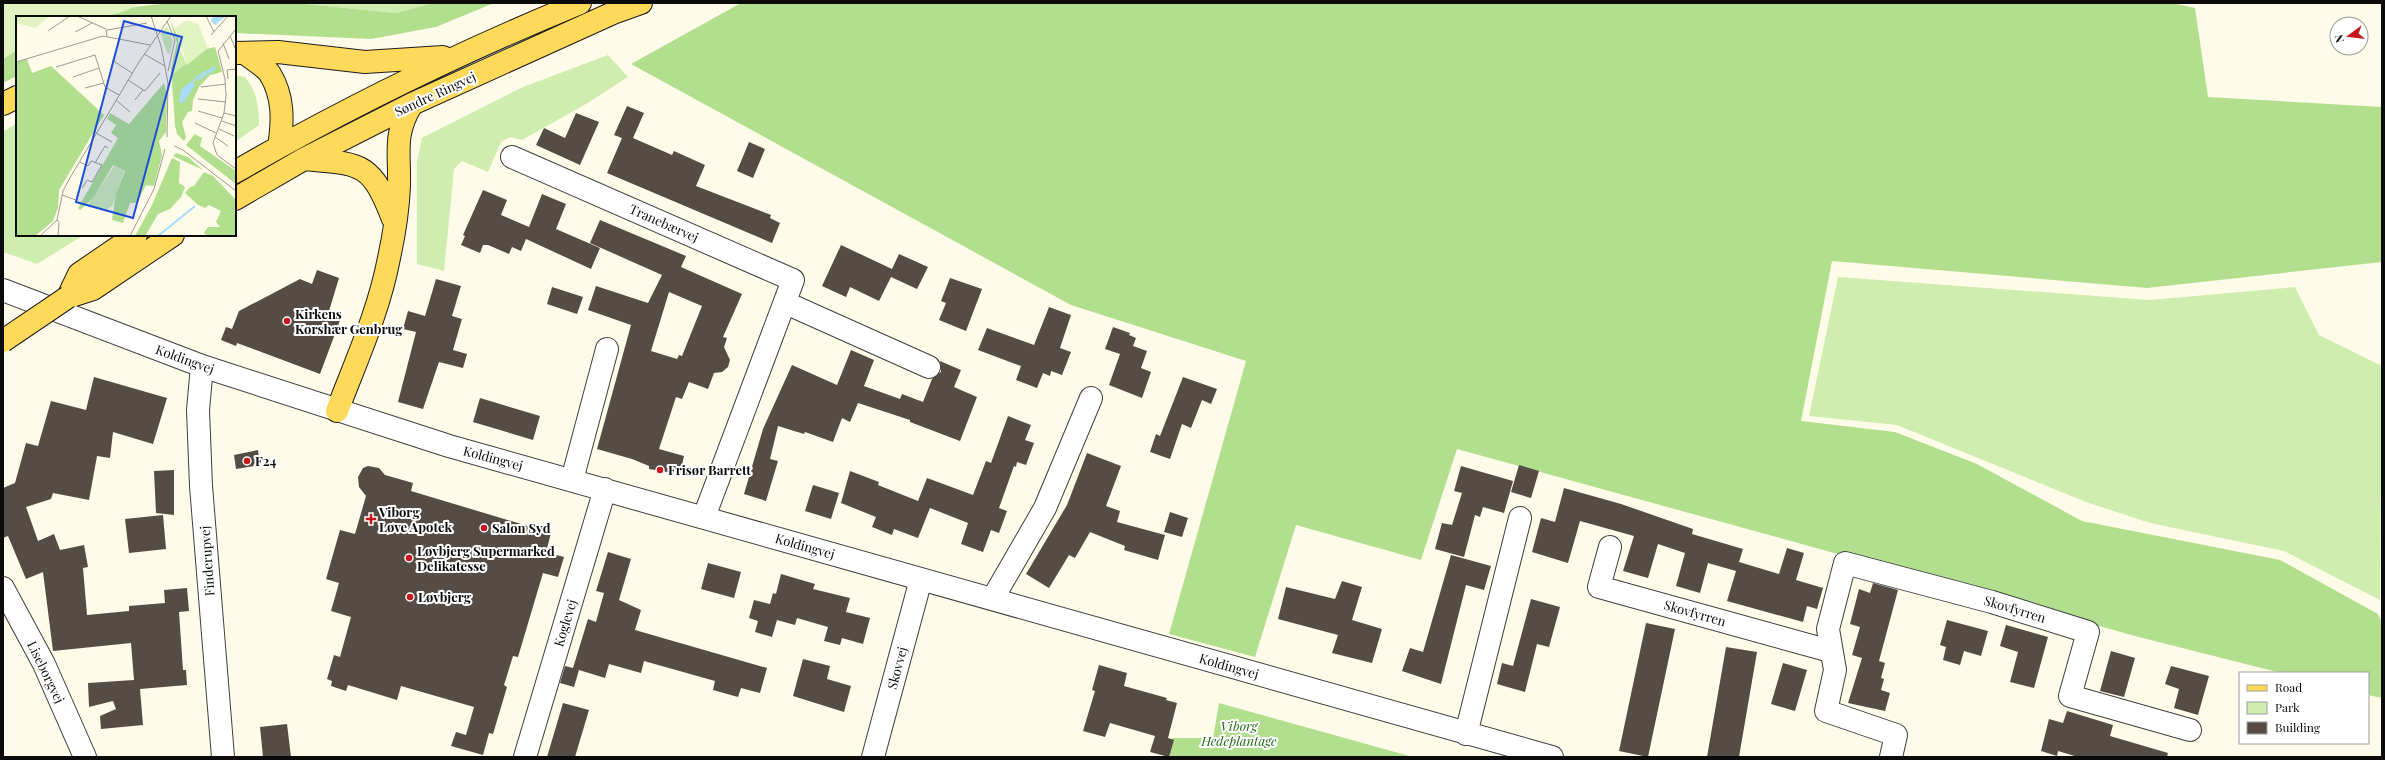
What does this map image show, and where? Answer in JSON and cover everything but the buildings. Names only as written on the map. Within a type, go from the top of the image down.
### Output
[{"type":"main road","name":"Søndre Ringvej","points":[[236,171],[279,146],[373,96],[458,55],[580,3]]},
{"type":"main road","name":"Søndre Ringvej","points":[[236,198],[304,159],[412,104],[613,13],[640,3]]},
{"type":"main road","points":[[240,53],[278,52],[365,62],[458,55]]},
{"type":"main road","points":[[240,53],[269,73],[280,98],[283,121],[279,146]]},
{"type":"main road","points":[[3,104],[16,98]]},
{"type":"main road","points":[[337,411],[376,309],[389,259],[395,224],[399,185],[398,139],[401,126],[412,104]]},
{"type":"main road","points":[[304,159],[347,163],[367,173],[382,190],[395,224]]},
{"type":"main road","points":[[68,296],[79,274],[135,236]]},
{"type":"main road","points":[[3,341],[68,296],[93,289],[172,236]]},
{"type":"street","name":"Tranebærvej","points":[[512,157],[793,280],[786,303],[704,517]]},
{"type":"street","name":"Koldingvej","points":[[3,290],[202,366],[337,411],[449,446],[993,598],[1466,734],[1552,757]]},
{"type":"street","points":[[786,303],[929,366]]},
{"type":"street","points":[[572,480],[607,349]]},
{"type":"street","name":"Finderupvej","points":[[202,366],[198,410],[201,486],[223,757]]},
{"type":"street","points":[[993,598],[1045,508],[1091,398]]},
{"type":"street","name":"Koglevej","points":[[526,757],[605,489]]},
{"type":"street","points":[[1466,734],[1520,518]]},
{"type":"street","name":"Skovfyrren","points":[[1610,547],[1599,587],[1830,651]]},
{"type":"street","name":"Skovfyrren","points":[[1891,757],[1896,735],[1826,711],[1835,670],[1830,651],[1828,629],[1845,563],[1992,602],[2088,632],[2070,696],[2190,730]]},
{"type":"street","name":"Skovvej","points":[[873,757],[921,579]]},
{"type":"street","name":"Liseborgvej","points":[[3,588],[44,664],[85,757]]},
{"type":"green space","points":[[3,3],[139,3],[127,10],[102,16],[16,16],[16,51],[3,59]]},
{"type":"green space","points":[[169,3],[295,3],[396,13],[433,3],[494,3],[436,27],[371,39],[236,33],[236,16],[107,16],[134,7]]},
{"type":"green space","points":[[295,3],[433,3],[396,13]]},
{"type":"green space","points":[[741,3],[2172,3],[2195,8],[2208,97],[2382,107],[2382,262],[2147,288],[1832,261],[1801,421],[1895,432],[1977,464],[2082,521],[2280,560],[2378,614],[2382,623],[2382,698],[2369,695],[2369,672],[2277,672],[2135,636],[1457,449],[1421,560],[1296,525],[1255,657],[1169,634],[1246,361],[1071,305],[631,64]]},
{"type":"green space","points":[[16,51],[16,76],[3,83],[3,59]]},
{"type":"green space","points":[[608,55],[628,77],[586,104],[522,140],[510,137],[501,142],[488,172],[462,161],[454,169],[444,271],[417,264],[417,162],[422,138],[523,87]]},
{"type":"green space","points":[[236,75],[245,77],[255,94],[258,105],[259,125],[236,141]]},
{"type":"green space","points":[[16,124],[16,236],[82,236],[37,264],[3,252],[3,132]]},
{"type":"green space","points":[[1838,277],[2150,300],[2295,287],[2319,335],[2382,366],[2380,600],[2284,551],[2150,523],[2086,502],[1897,425],[1809,416]]},
{"type":"green space","name":"Viborg Hedeplantage","points":[[1219,703],[1413,757],[1163,757],[1172,738],[1213,738]]},
{"type":"place","name":"Kirkens Korshær Genbrug","points":[[287,321]]},
{"type":"place","name":"F24","points":[[247,461]]},
{"type":"place","name":"Frisør Barrett","points":[[660,470]]},
{"type":"place","name":"Viborg Løve Apotek","points":[[371,519]]},
{"type":"place","name":"Salon Syd","points":[[484,528]]},
{"type":"place","name":"Løvbjerg Supermarked Delikatesse","points":[[409,558]]},
{"type":"place","name":"Løvbjerg","points":[[410,597]]}]
